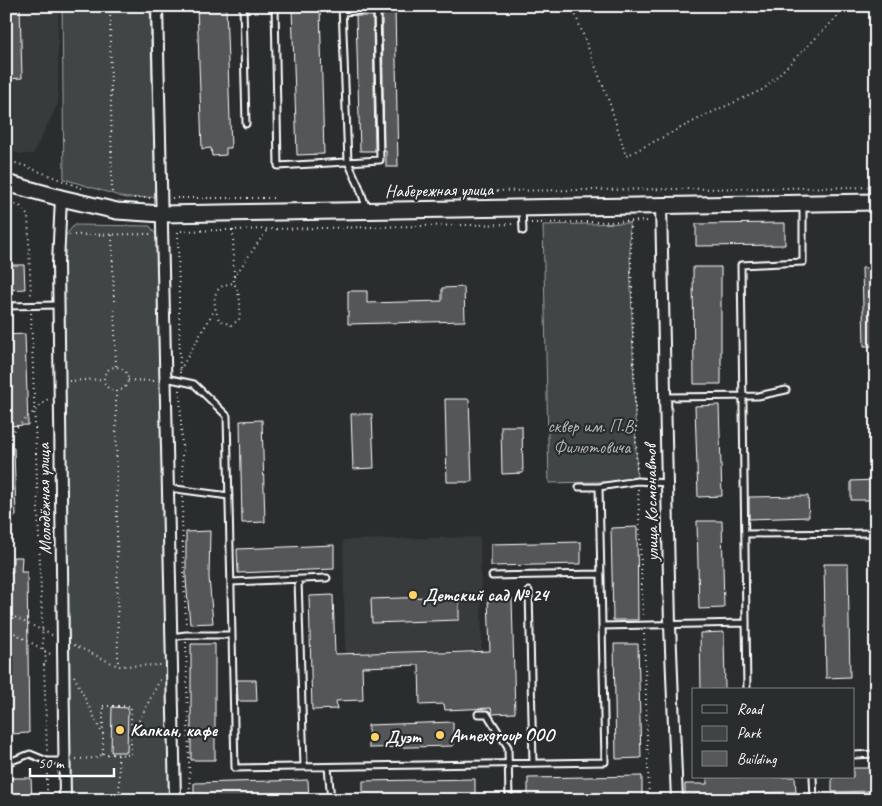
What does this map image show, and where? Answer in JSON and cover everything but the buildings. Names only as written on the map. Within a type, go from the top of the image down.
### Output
[{"type":"street","points":[[157,6],[175,800]]},
{"type":"street","name":"Набережная улица","points":[[6,182],[61,198],[117,211],[162,214],[365,204],[522,207],[876,202]]},
{"type":"street","name":"Молодёжная улица","points":[[61,198],[58,305],[67,761],[65,800]]},
{"type":"street","name":"улица Космонавтов","points":[[661,205],[670,625],[677,800]]},
{"type":"lane","points":[[243,6],[246,124]]},
{"type":"lane","points":[[274,6],[278,166],[348,162],[380,160],[377,8],[342,9],[348,162],[365,204]]},
{"type":"lane","points":[[747,688],[740,264],[803,262],[803,203]]},
{"type":"lane","points":[[522,207],[523,232]]},
{"type":"lane","points":[[6,306],[58,305]]},
{"type":"lane","points":[[166,380],[194,384],[227,416],[235,768],[605,762],[599,486]]},
{"type":"lane","points":[[665,396],[758,396],[786,390]]},
{"type":"lane","points":[[579,488],[637,481],[667,484]]},
{"type":"lane","points":[[168,488],[229,496]]},
{"type":"lane","points":[[745,534],[876,533]]},
{"type":"lane","points":[[492,576],[601,574]]},
{"type":"lane","points":[[231,582],[327,578]]},
{"type":"lane","points":[[298,580],[304,767]]},
{"type":"lane","points":[[529,592],[533,764]]},
{"type":"lane","points":[[602,626],[746,623]]},
{"type":"lane","points":[[172,637],[186,635],[232,635]]},
{"type":"lane","points":[[478,714],[487,714],[508,747],[509,800]]},
{"type":"lane","points":[[6,763],[30,754],[47,761],[67,761]]},
{"type":"lane","points":[[854,755],[876,754]]},
{"type":"lane","points":[[328,767],[330,800]]},
{"type":"lane","points":[[813,778],[814,798]]},
{"type":"path","points":[[110,6],[112,194]]},
{"type":"path","points":[[572,6],[610,104],[626,156],[706,115],[764,89],[838,16],[845,6]]},
{"type":"path","points":[[6,160],[87,190]]},
{"type":"path","points":[[365,204],[488,191],[876,187]]},
{"type":"path","points":[[128,198],[279,198]]},
{"type":"path","points":[[6,201],[20,206],[28,216],[43,650],[45,650],[46,665],[44,665],[47,800]]},
{"type":"path","points":[[190,800],[182,520],[178,231],[650,221]]},
{"type":"path","points":[[630,222],[637,481],[644,626],[649,800]]},
{"type":"path","points":[[234,277],[268,229]]},
{"type":"path","points":[[233,230],[234,283],[241,305],[239,320],[231,325],[219,320],[214,298],[218,290],[225,284],[234,283]]},
{"type":"path","points":[[112,234],[116,367]]},
{"type":"path","points":[[66,235],[155,234]]},
{"type":"path","points":[[180,371],[215,309]]},
{"type":"path","points":[[116,367],[126,372],[128,380],[122,390],[116,391],[110,390],[107,387],[104,379],[106,372],[116,367]]},
{"type":"path","points":[[69,381],[104,379]]},
{"type":"path","points":[[128,380],[166,380]]},
{"type":"path","points":[[116,391],[118,666]]},
{"type":"path","points":[[6,613],[58,638]]},
{"type":"path","points":[[6,628],[53,656]]},
{"type":"path","points":[[75,646],[118,666],[168,665]]},
{"type":"path","points":[[73,674],[103,736]]},
{"type":"path","points":[[131,735],[163,674]]},
{"type":"path","points":[[67,761],[96,758],[103,754],[131,755],[131,706],[104,706],[103,754]]},
{"type":"path","points":[[118,754],[120,800]]},
{"type":"path","points":[[688,799],[814,798],[876,795]]},
{"type":"shaded area","points":[[6,6],[58,6],[58,104],[33,154],[20,154],[6,150]]},
{"type":"shaded area","name":"Детский сад № 24","points":[[480,537],[482,650],[345,654],[343,540]]},
{"type":"green space","points":[[62,6],[150,6],[155,197],[126,198],[64,179]]},
{"type":"green space","name":"сквер им. П.В. Филютовича","points":[[629,223],[637,481],[549,483],[543,225]]},
{"type":"green space","points":[[74,225],[150,226],[158,238],[172,800],[71,800],[63,239]]},
{"type":"place","name":"Детский сад № 24","points":[[413,595]]},
{"type":"place","name":"Капкан, кафе","points":[[120,730]]},
{"type":"place","name":"Annexgroup ООО","points":[[440,735]]},
{"type":"place","name":"Дуэт","points":[[375,737]]}]
